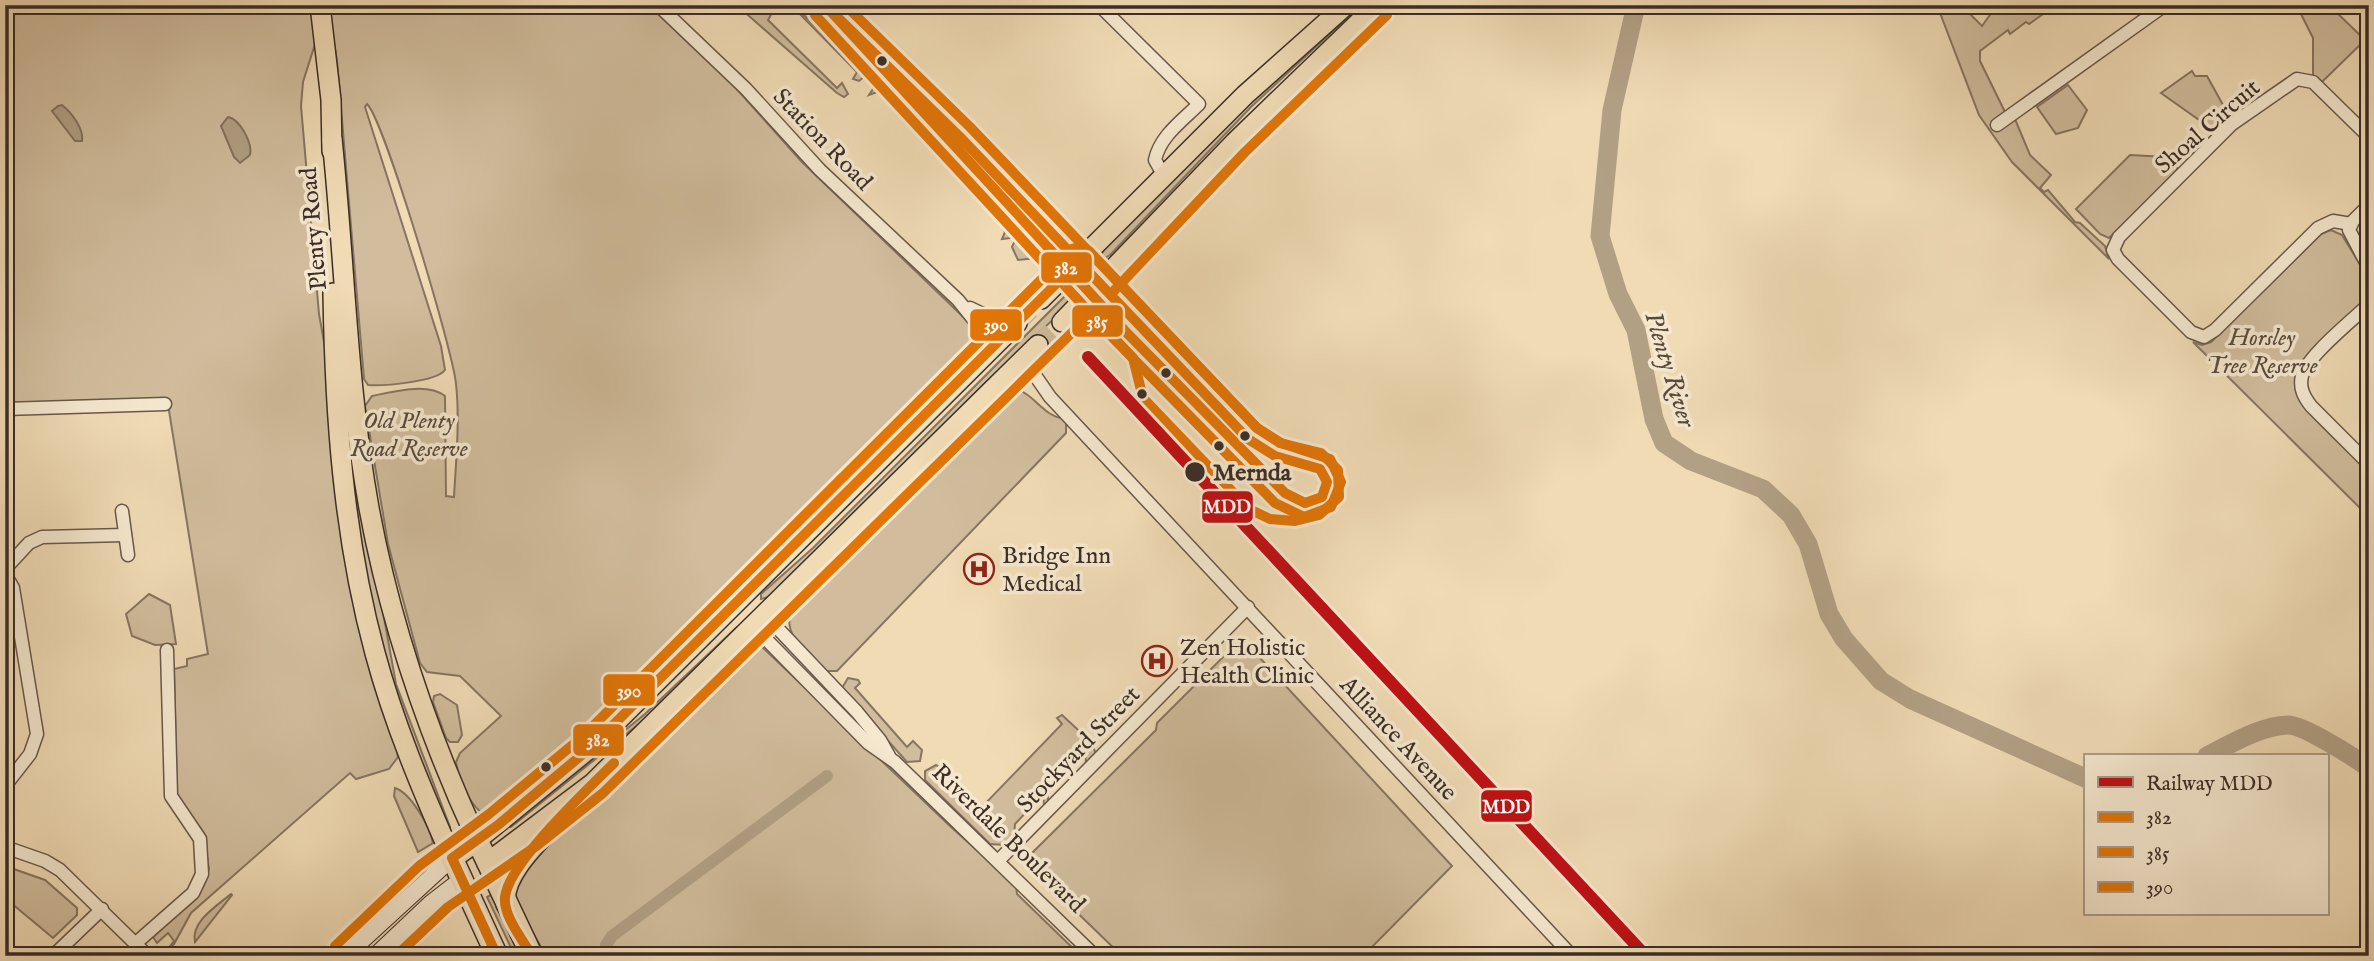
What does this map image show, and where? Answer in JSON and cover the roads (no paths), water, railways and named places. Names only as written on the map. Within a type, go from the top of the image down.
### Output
[{"type":"highway","points":[[452,858],[477,840]]},
{"type":"highway","name":"Plenty Road","points":[[477,840],[532,956]]},
{"type":"highway","name":"Plenty Road","points":[[452,858],[497,956]]},
{"type":"highway","points":[[462,880],[487,863]]},
{"type":"main road","name":"Plenty Road","points":[[320,5],[331,100],[334,375],[343,479],[354,556],[375,652],[390,702],[418,781],[452,858]]},
{"type":"main road","points":[[1041,299],[1245,95],[1346,5]]},
{"type":"main road","points":[[1062,322],[1235,142],[1377,5]]},
{"type":"main road","name":"Plenty Road","points":[[332,139],[353,393],[369,509],[410,670],[443,763],[477,840]]},
{"type":"main road","points":[[1074,266],[1096,289]]},
{"type":"main road","points":[[477,840],[580,757],[1016,322]]},
{"type":"main road","points":[[506,904],[507,888],[520,867],[593,783],[1038,345]]},
{"type":"main road","name":"Riverdale Boulevard","points":[[739,601],[759,620]]},
{"type":"main road","points":[[487,863],[593,783]]},
{"type":"main road","points":[[345,956],[452,858]]},
{"type":"main road","points":[[375,956],[431,903],[462,880]]},
{"type":"street","name":"Station Road","points":[[658,5],[746,89],[820,170],[958,300],[987,339],[986,347],[975,365]]},
{"type":"street","points":[[824,5],[960,137],[1074,266]]},
{"type":"street","points":[[1099,5],[1199,104],[1164,139],[1157,150],[1155,160],[1164,176]]},
{"type":"street","points":[[1997,125],[2147,10],[2165,5]]},
{"type":"street","name":"Shoal Circuit","points":[[2350,227],[2333,221],[2314,232],[2216,330],[2204,337],[2188,329],[2115,256],[2113,247],[2122,233],[2226,130],[2297,79],[2312,82],[2369,137]]},
{"type":"street","points":[[2369,205],[2350,227],[2369,268]]},
{"type":"street","name":"Station Road","points":[[958,300],[997,321],[1016,322]]},
{"type":"street","points":[[2369,304],[2307,366],[2301,384],[2303,395],[2311,406],[2369,464]]},
{"type":"street","name":"Alliance Avenue","points":[[1038,345],[1031,362],[1032,372],[1050,397],[1572,956]]},
{"type":"street","name":"Alliance Avenue","points":[[1005,376],[1021,376],[1050,397]]},
{"type":"street","points":[[5,409],[165,404]]},
{"type":"street","points":[[122,511],[128,555]]},
{"type":"street","points":[[5,786],[30,754],[37,734],[7,574],[35,539],[50,536],[125,535]]},
{"type":"street","name":"Stockyard Street","points":[[998,861],[1248,607]]},
{"type":"street","name":"Riverdale Boulevard","points":[[759,620],[832,687],[877,735],[889,756]]},
{"type":"street","name":"Riverdale Boulevard","points":[[759,620],[823,697],[869,743],[889,756],[1095,956]]},
{"type":"street","points":[[136,943],[193,893],[202,874],[200,839],[171,796],[168,655],[183,660]]},
{"type":"street","points":[[823,697],[832,687]]},
{"type":"street","points":[[5,847],[53,865],[102,909],[148,956]]},
{"type":"street","points":[[53,956],[102,909]]},
{"type":"waterway","name":"Plenty River","points":[[1636,5],[1612,110],[1600,236],[1618,294],[1636,330],[1654,419],[1664,443],[1691,461],[1763,489],[1791,515],[1808,544],[1829,614],[1844,639],[1881,681],[1910,699],[2084,778]]},
{"type":"waterway","name":"Plenty River","points":[[2211,754],[2256,732],[2288,725],[2317,736],[2369,768]]},
{"type":"waterway","points":[[605,956],[606,945],[612,936],[827,776]]},
{"type":"tunnel","points":[[1017,323],[1041,299]]},
{"type":"tunnel","points":[[1038,345],[1062,322]]},
{"type":"rail line","name":"MDD","points":[[1088,357],[1646,956]]},
{"type":"place","name":"Mernda","points":[[1195,472]]},
{"type":"place","name":"Bridge Inn Medical","points":[[979,569]]},
{"type":"place","name":"Zen Holistic Health Clinic","points":[[1157,661]]},
{"type":"park label","name":"Horsley Tree Reserve","points":[[2262,351]]},
{"type":"park label","name":"Old Plenty Road Reserve","points":[[409,434]]}]
